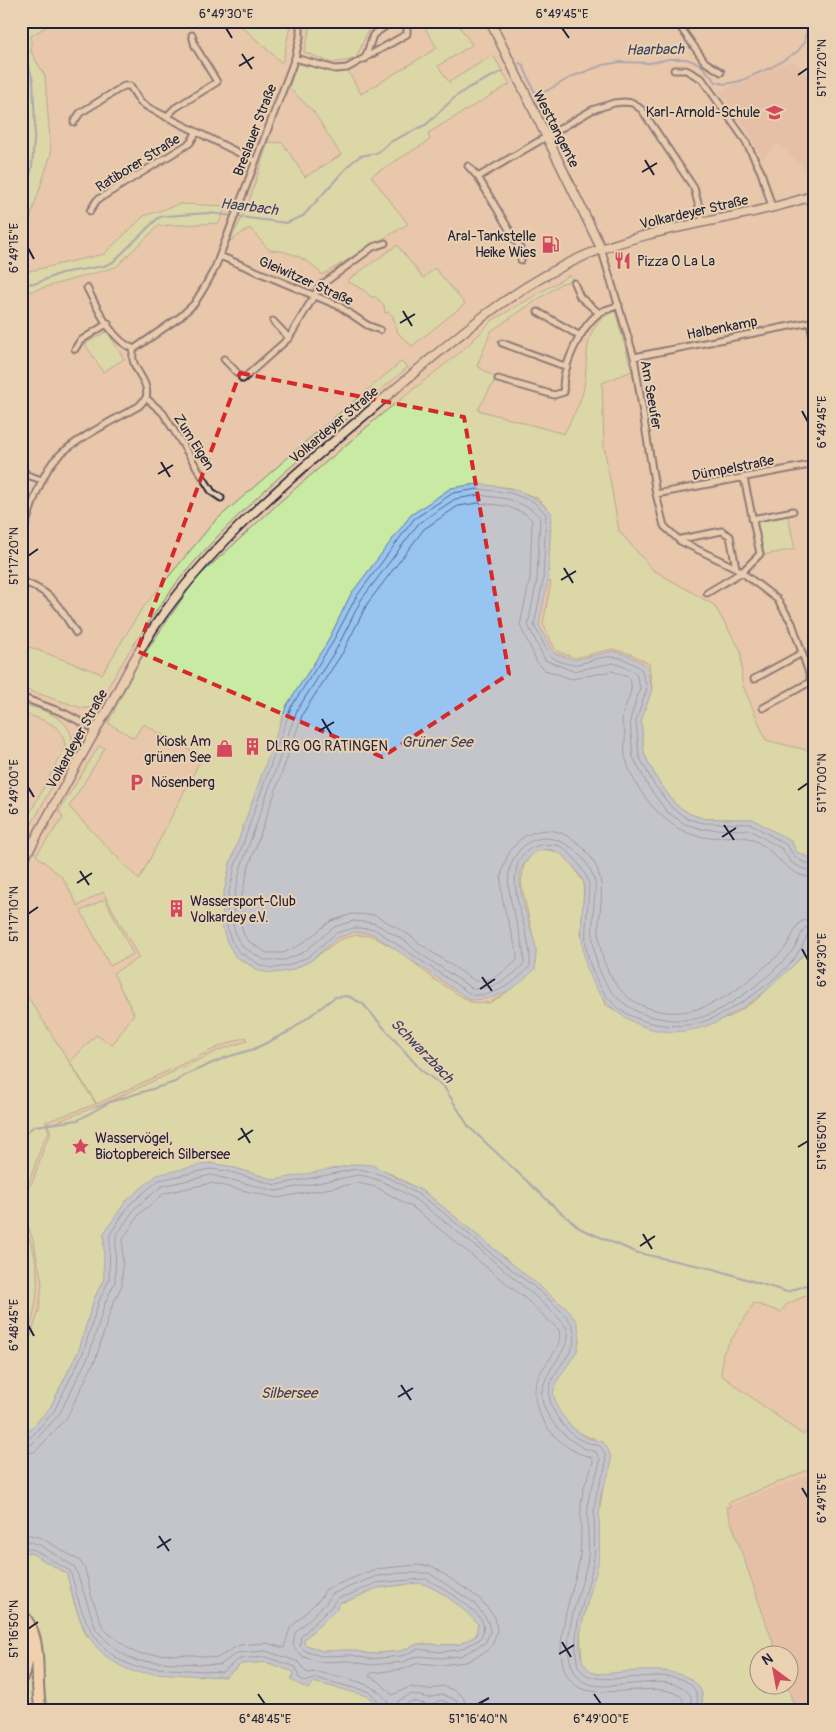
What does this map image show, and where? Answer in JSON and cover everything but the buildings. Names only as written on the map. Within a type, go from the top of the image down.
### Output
[{"type":"highway","points":[[21,1613],[29,1624],[37,1646],[38,1690],[42,1711]]},
{"type":"highway","points":[[21,1628],[28,1651],[25,1672],[21,1679]]},
{"type":"main road","name":"Westtangente","points":[[490,21],[601,248]]},
{"type":"main road","name":"Volkardeyer Straße","points":[[21,864],[144,642],[163,614],[206,560],[246,519],[480,318],[533,282],[601,248],[815,195]]},
{"type":"street","name":"Breslauer Straße","points":[[134,350],[169,326],[194,304],[220,256],[295,58],[300,37],[300,21]]},
{"type":"street","points":[[365,59],[373,35],[393,21]]},
{"type":"street","points":[[295,58],[335,69],[347,68],[407,34],[403,21]]},
{"type":"street","points":[[676,21],[705,62],[721,72]]},
{"type":"street","points":[[166,117],[175,108],[217,82],[195,46],[192,35]]},
{"type":"street","points":[[674,70],[686,70],[702,78],[746,140],[761,172],[772,206]]},
{"type":"street","points":[[74,122],[80,114],[124,86],[130,86],[140,102],[149,108],[255,161]]},
{"type":"street","points":[[478,177],[592,110],[614,103],[633,103],[642,110],[694,188],[703,222]]},
{"type":"street","name":"Ratiborer Straße","points":[[90,211],[97,200],[190,143],[196,133]]},
{"type":"street","points":[[468,166],[478,177],[520,248],[521,260]]},
{"type":"street","points":[[224,359],[243,379],[289,338],[320,286],[373,247],[386,243]]},
{"type":"street","name":"Am Seeufer","points":[[601,248],[634,358],[656,494],[664,526],[680,541],[742,572],[782,606],[792,622],[810,682],[815,690]]},
{"type":"street","name":"Gleiwitzer Straße","points":[[220,256],[314,294],[339,306],[367,325],[380,330]]},
{"type":"street","points":[[574,283],[580,298],[599,313]]},
{"type":"street","points":[[21,538],[42,480],[53,461],[62,453],[139,406],[146,398],[147,386],[132,359],[134,350],[123,344],[87,288]]},
{"type":"street","points":[[498,378],[554,395],[564,392],[562,383],[580,336],[599,313],[619,306]]},
{"type":"street","points":[[538,312],[580,336]]},
{"type":"street","points":[[273,320],[289,338]]},
{"type":"street","points":[[812,322],[815,347]]},
{"type":"street","name":"Halbenkamp","points":[[634,358],[812,322]]},
{"type":"street","points":[[75,349],[80,341],[108,323]]},
{"type":"street","points":[[502,344],[567,367]]},
{"type":"street","name":"Zum Eigen","points":[[146,398],[163,413],[212,492],[221,498]]},
{"type":"street","name":"Dümpelstraße","points":[[656,494],[815,464]]},
{"type":"street","points":[[21,467],[27,475],[42,480]]},
{"type":"street","points":[[707,593],[742,572],[760,554],[744,478]]},
{"type":"street","points":[[752,518],[793,511]]},
{"type":"street","points":[[680,541],[681,539],[714,532],[727,532],[730,536],[736,568]]},
{"type":"street","points":[[21,581],[40,588],[50,596],[76,633]]},
{"type":"street","points":[[754,679],[802,653]]},
{"type":"street","points":[[763,708],[810,682]]},
{"type":"street","points":[[21,697],[64,713],[96,730]]},
{"type":"highlighted area","points":[[240,373],[464,417],[509,674],[382,757],[137,651]]},
{"type":"shaded area","name":"Karl-Arnold-Schule","points":[[792,61],[815,81],[815,171],[811,175],[778,143],[762,159],[749,133],[719,91]]},
{"type":"shaded area","points":[[815,1472],[815,1711],[794,1711],[788,1694],[798,1694],[798,1644],[772,1644],[726,1507]]},
{"type":"green space","points":[[21,21],[55,21],[31,36],[31,52],[45,76],[51,154],[25,234],[23,268],[25,272],[104,254],[144,216],[180,204],[226,206],[219,223],[158,226],[116,267],[21,294]]},
{"type":"green space","points":[[236,21],[291,21],[283,61],[281,62]]},
{"type":"green space","points":[[309,21],[377,21],[369,28],[356,59],[332,63],[304,52],[310,29]]},
{"type":"green space","points":[[421,21],[456,21],[472,45],[438,66],[449,82],[493,55],[510,84],[428,133],[430,140],[371,176],[408,224],[322,275],[306,260],[291,254],[269,250],[250,228],[230,241],[247,208],[268,142],[283,143],[305,177],[341,155],[313,111],[289,88],[297,64],[327,70],[348,71],[361,94],[437,48]]},
{"type":"green space","points":[[397,245],[423,278],[435,268],[465,304],[412,346],[398,333],[393,316],[388,312],[385,313],[384,305],[376,297],[371,297],[365,291],[347,281]]},
{"type":"green space","points":[[570,275],[573,281],[562,283],[491,331],[477,366],[496,378],[478,410],[564,434],[583,392],[588,345],[591,335],[596,325],[604,317],[615,311],[632,371],[602,383],[604,446],[619,531],[653,570],[714,605],[741,651],[742,683],[766,740],[806,750],[815,759],[815,860],[796,852],[792,842],[752,819],[705,819],[690,814],[676,805],[658,781],[644,754],[641,721],[652,689],[649,664],[631,654],[612,649],[575,658],[556,651],[543,624],[551,582],[548,581],[551,512],[537,498],[511,488],[478,484],[451,488],[411,515],[351,594],[327,643],[287,705],[230,864],[223,897],[235,956],[260,971],[289,971],[310,961],[339,940],[356,935],[372,936],[401,952],[434,979],[470,1002],[489,1003],[503,995],[535,969],[536,950],[521,883],[524,865],[533,852],[541,849],[559,852],[571,863],[584,883],[581,935],[606,1005],[643,1026],[730,1017],[756,1000],[802,957],[815,931],[815,1292],[787,1304],[781,1312],[754,1303],[723,1353],[721,1375],[803,1435],[815,1423],[815,1467],[728,1503],[731,1507],[726,1507],[774,1644],[748,1644],[748,1694],[790,1694],[796,1711],[702,1711],[702,1693],[666,1671],[597,1674],[588,1671],[582,1662],[580,1632],[599,1554],[599,1512],[603,1488],[594,1438],[580,1433],[573,1428],[560,1414],[553,1399],[554,1386],[559,1375],[577,1351],[540,1287],[426,1193],[384,1170],[275,1180],[228,1166],[209,1163],[196,1168],[104,1233],[104,1279],[94,1299],[79,1350],[50,1408],[21,1439],[21,1359],[30,1339],[39,1310],[42,1283],[34,1243],[22,1209],[24,1194],[33,1181],[45,1144],[51,1134],[48,1125],[106,1103],[222,1049],[247,1041],[246,1037],[221,1046],[97,1104],[70,1062],[96,1035],[112,1045],[134,1014],[113,973],[139,958],[103,892],[78,906],[63,878],[36,855],[63,818],[59,811],[99,746],[105,748],[69,807],[139,880],[202,757],[143,724],[134,738],[108,723],[137,665],[195,580],[282,500],[382,414],[462,351],[493,320]]},
{"type":"green space","points":[[107,331],[124,359],[103,372],[85,344]]},
{"type":"green space","points":[[401,362],[408,367],[288,469],[204,551],[155,612],[124,659],[96,708],[82,708],[21,688],[21,644],[102,674],[141,610],[214,522]]},
{"type":"green space","points":[[788,516],[795,549],[763,555],[757,522]]},
{"type":"green space","points":[[23,704],[50,713],[64,723],[72,739],[72,749],[21,844],[21,830],[65,747],[64,739],[56,727],[43,720],[21,713]]},
{"type":"green space","points":[[105,899],[133,954],[110,966],[81,911]]},
{"type":"green space","points":[[21,986],[96,1104],[46,1122],[49,1132],[42,1144],[30,1180],[21,1195]]},
{"type":"green space","points":[[21,1218],[35,1257],[37,1285],[34,1313],[21,1354]]},
{"type":"green space","points":[[21,1551],[33,1554],[67,1574],[74,1603],[86,1635],[193,1674],[225,1677],[241,1664],[266,1662],[295,1672],[314,1682],[368,1696],[379,1710],[391,1711],[48,1711],[43,1689],[41,1635],[35,1621],[21,1603]]},
{"type":"green space","points":[[418,1583],[442,1593],[466,1612],[478,1624],[476,1636],[458,1645],[418,1644],[401,1651],[370,1654],[351,1650],[322,1651],[304,1644],[304,1639],[325,1620],[338,1603],[350,1600],[377,1588]]},
{"type":"green space","points":[[21,1618],[31,1637],[38,1711],[21,1711],[21,1683],[27,1672]]},
{"type":"water","name":"Grüner See","points":[[478,484],[500,487],[526,494],[551,512],[548,581],[539,625],[553,653],[575,660],[613,651],[630,656],[646,665],[652,689],[641,721],[644,754],[658,781],[676,805],[690,814],[705,819],[752,819],[792,842],[796,852],[815,860],[816,926],[809,946],[779,979],[726,1018],[686,1031],[665,1031],[644,1027],[623,1016],[611,1006],[594,985],[585,960],[582,932],[585,891],[583,881],[565,857],[552,850],[545,849],[531,855],[521,871],[521,892],[536,950],[535,969],[514,987],[490,998],[470,1000],[373,934],[355,932],[337,938],[310,961],[289,971],[273,973],[260,971],[235,956],[227,942],[222,927],[223,897],[230,864],[287,705],[327,643],[351,594],[411,515],[451,488]]},
{"type":"water","name":"Silbersee","points":[[209,1163],[228,1166],[275,1180],[357,1164],[372,1165],[426,1193],[567,1309],[577,1322],[580,1337],[577,1351],[557,1381],[553,1393],[558,1409],[570,1426],[587,1438],[603,1442],[611,1457],[611,1464],[600,1500],[598,1562],[582,1623],[581,1655],[586,1667],[597,1674],[654,1671],[670,1672],[683,1676],[694,1682],[701,1691],[702,1711],[454,1711],[441,1705],[430,1710],[413,1705],[401,1711],[379,1710],[368,1696],[314,1682],[308,1689],[291,1680],[294,1672],[266,1662],[241,1664],[225,1677],[135,1672],[119,1665],[106,1656],[87,1634],[76,1606],[67,1574],[33,1554],[21,1551],[21,1439],[50,1408],[79,1350],[94,1299],[104,1279],[104,1233],[126,1201],[157,1175]],"holes":[[[418,1583],[442,1593],[473,1618],[478,1624],[476,1636],[458,1645],[418,1644],[401,1651],[370,1654],[351,1650],[322,1651],[304,1644],[304,1639],[337,1609],[339,1603],[377,1588]]]},
{"type":"waterway","points":[[21,25],[23,21]]},
{"type":"waterway","name":"Haarbach","points":[[519,63],[523,65],[534,91],[541,94],[571,77],[603,65],[620,62],[650,63],[669,59],[686,59],[700,64],[716,82],[725,84],[740,81],[772,67],[797,52],[804,43],[809,21]]},
{"type":"waterway","points":[[21,44],[33,80],[35,126],[32,167],[21,207]]},
{"type":"waterway","name":"Haarbach","points":[[21,284],[37,283],[61,273],[104,266],[113,262],[158,218],[164,216],[210,213],[286,223],[303,216],[350,164],[360,156],[377,153],[390,142],[427,124],[454,98],[468,88],[503,71]]},
{"type":"waterway","name":"Schwarzbach","points":[[21,1140],[26,1132],[35,1126],[78,1120],[110,1102],[175,1082],[185,1075],[224,1058],[254,1049],[290,1031],[335,997],[348,996],[363,1004],[421,1070],[444,1087],[469,1127],[559,1211],[581,1229],[638,1253],[714,1269],[787,1292],[815,1282]]},
{"type":"place","name":"Karl-Arnold-Schule","points":[[774,112]]},
{"type":"place","name":"Aral-Tankstelle Heike Wies","points":[[550,244]]},
{"type":"place","name":"Pizza O La La","points":[[623,261]]},
{"type":"place","name":"DLRG OG RATINGEN","points":[[252,746]]},
{"type":"place","name":"Kiosk Am grünen See","points":[[225,749]]},
{"type":"place","name":"Nösenberg","points":[[137,782]]},
{"type":"place","name":"Wassersport-Club Volkardey e.V.","points":[[176,909]]},
{"type":"place","name":"Wasservögel, Biotopbereich Silbersee","points":[[81,1146]]}]
